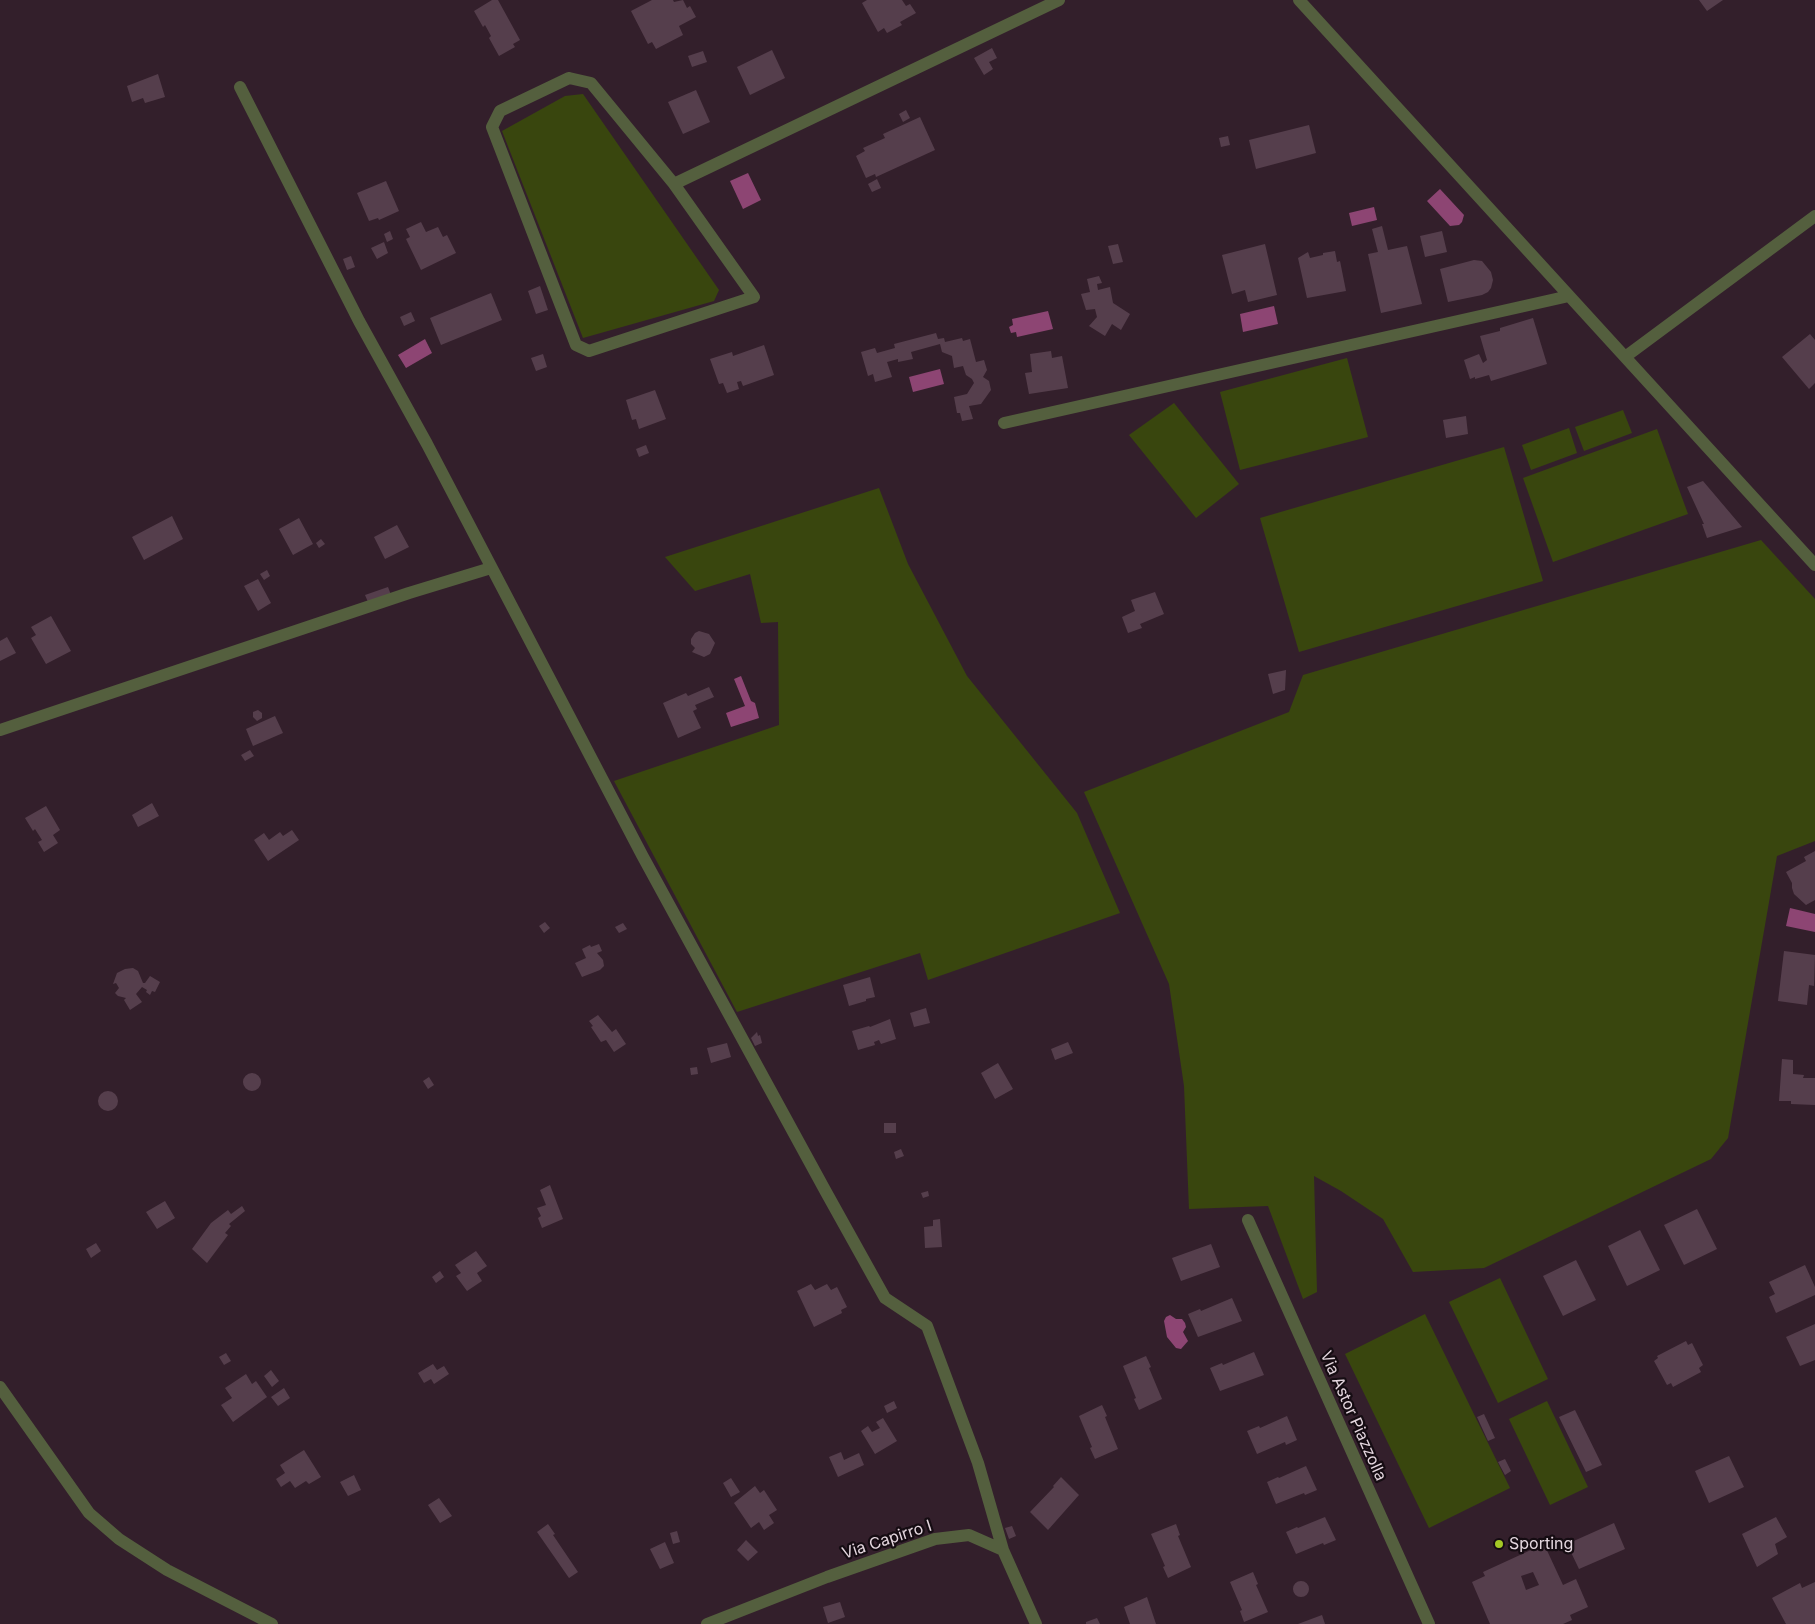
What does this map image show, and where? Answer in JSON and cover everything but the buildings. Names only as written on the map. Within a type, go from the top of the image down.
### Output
[{"type":"street","points":[[674,184],[1058,0]]},
{"type":"street","points":[[1300,0],[1815,565]]},
{"type":"street","points":[[569,78],[591,83],[674,184],[754,297],[589,351],[576,345],[492,127],[500,111],[569,78]]},
{"type":"street","points":[[240,87],[359,320],[427,444],[642,855],[885,1298],[927,1326],[978,1464],[1003,1550],[1036,1624]]},
{"type":"street","points":[[1625,357],[1815,216]]},
{"type":"street","points":[[1004,424],[1569,296]]},
{"type":"street","points":[[0,730],[409,593],[491,568]]},
{"type":"street","name":"Via Astor Piazzolla","points":[[1248,1220],[1429,1624]]},
{"type":"street","points":[[0,1387],[89,1513],[119,1539],[167,1570],[272,1624]]},
{"type":"street","name":"Via Capirro I","points":[[707,1624],[827,1577],[934,1540],[969,1535],[1003,1550]]},
{"type":"green space","points":[[583,94],[719,290],[714,301],[583,338],[502,131],[565,96]]},
{"type":"green space","points":[[1347,358],[1368,437],[1240,470],[1220,392]]},
{"type":"green space","points":[[1174,403],[1239,484],[1196,518],[1129,435]]},
{"type":"green space","points":[[1623,410],[1632,433],[1584,451],[1575,427]]},
{"type":"green space","points":[[1569,428],[1577,453],[1531,470],[1522,445]]},
{"type":"green space","points":[[1657,429],[1688,514],[1553,562],[1523,478]]},
{"type":"green space","points":[[1504,447],[1543,581],[1299,652],[1260,518]]},
{"type":"green space","points":[[879,488],[908,564],[967,676],[1077,813],[1120,913],[928,980],[920,953],[737,1012],[614,781],[779,725],[778,622],[761,623],[750,574],[695,591],[665,557]]},
{"type":"green space","points":[[1761,540],[1815,599],[1815,841],[1777,856],[1728,1138],[1711,1159],[1484,1268],[1413,1272],[1383,1219],[1341,1191],[1314,1176],[1317,1292],[1303,1299],[1268,1206],[1189,1209],[1184,1086],[1169,984],[1084,792],[1289,712],[1303,675]]},
{"type":"green space","points":[[1500,1278],[1548,1379],[1498,1403],[1449,1302]]},
{"type":"green space","points":[[1425,1314],[1510,1488],[1429,1528],[1345,1354]]},
{"type":"green space","points":[[1547,1401],[1588,1487],[1550,1505],[1509,1419]]},
{"type":"shaded area","points":[[748,173],[761,200],[743,209],[730,181]]},
{"type":"shaded area","points":[[1440,189],[1464,215],[1459,225],[1450,226],[1427,201]]},
{"type":"shaded area","points":[[1374,207],[1377,220],[1352,226],[1349,213]]},
{"type":"shaded area","points":[[1274,306],[1278,324],[1243,332],[1240,314]]},
{"type":"shaded area","points":[[1048,311],[1053,329],[1017,337],[1016,332],[1011,333],[1009,327],[1013,325],[1012,319]]},
{"type":"shaded area","points":[[425,339],[432,353],[406,368],[398,355]]},
{"type":"shaded area","points":[[940,369],[944,384],[913,392],[909,377]]},
{"type":"shaded area","points":[[741,676],[751,701],[755,703],[759,718],[731,727],[726,713],[745,706],[734,679]]},
{"type":"shaded area","points":[[1790,908],[1815,914],[1815,932],[1786,926]]},
{"type":"shaded area","points":[[1170,1315],[1176,1319],[1182,1319],[1185,1323],[1186,1327],[1183,1332],[1188,1341],[1181,1349],[1176,1348],[1167,1337],[1164,1321]]},
{"type":"place","name":"Sporting","points":[[1499,1544]]}]
